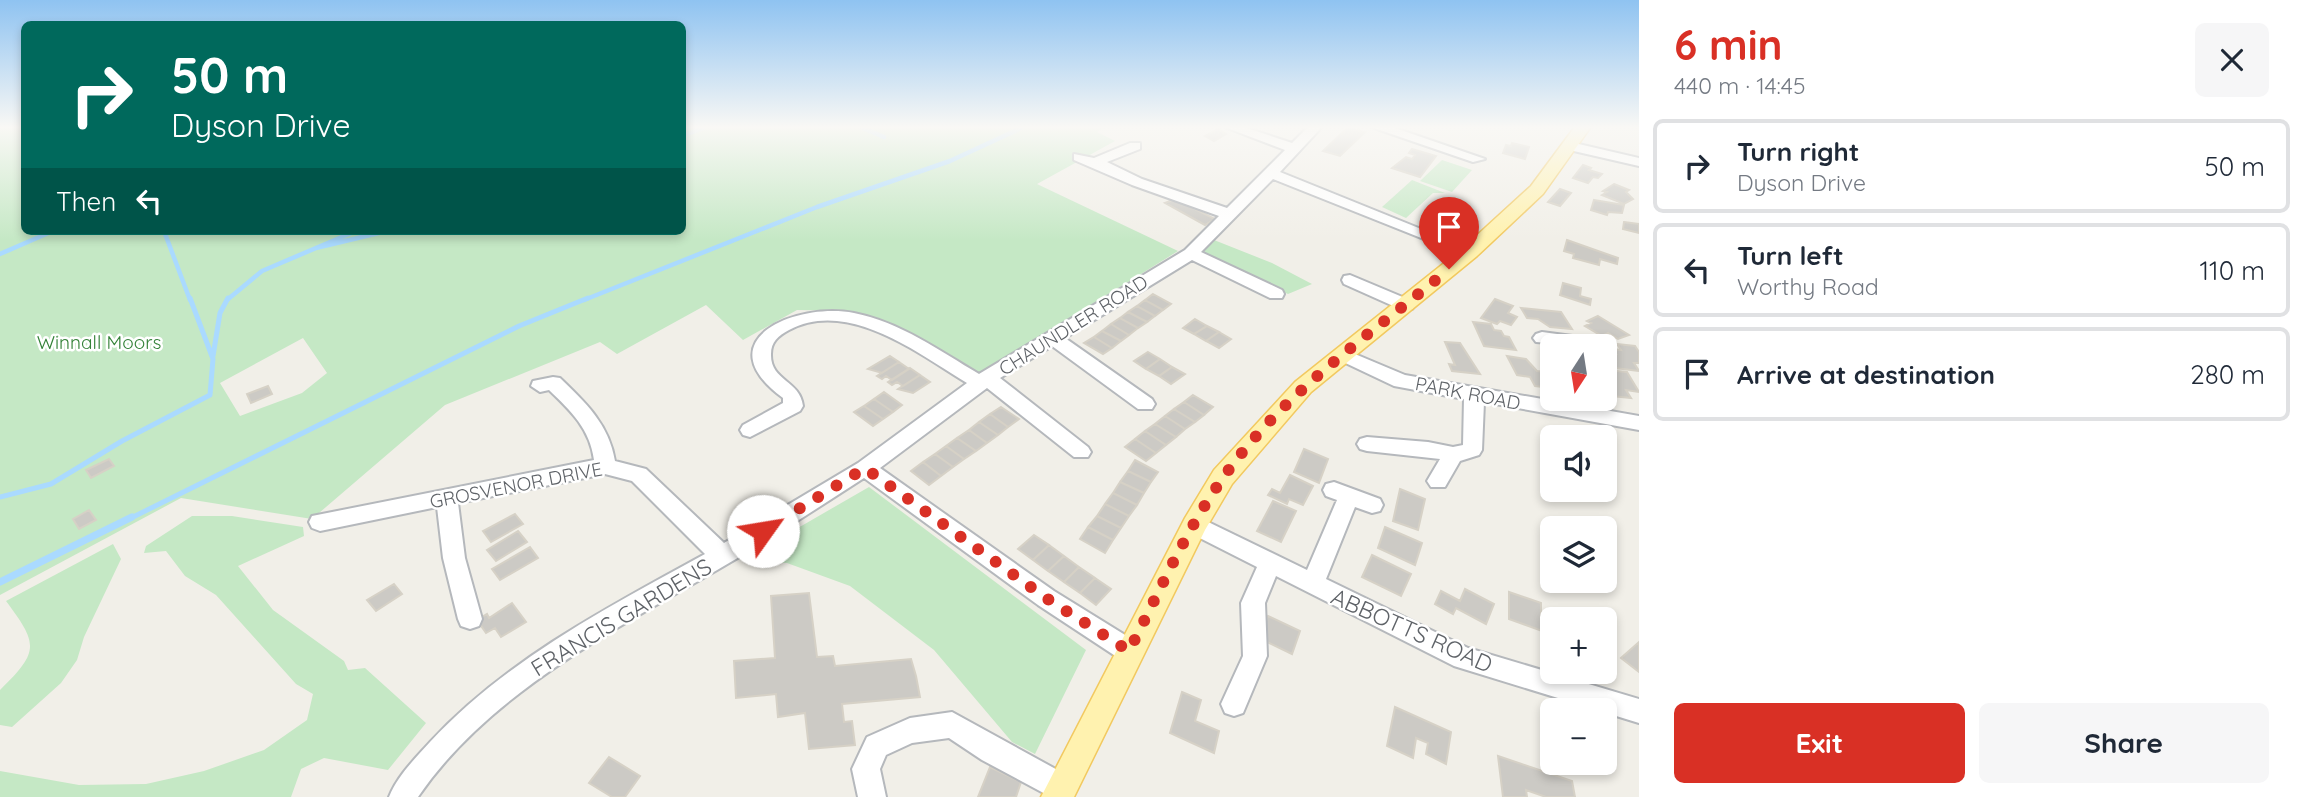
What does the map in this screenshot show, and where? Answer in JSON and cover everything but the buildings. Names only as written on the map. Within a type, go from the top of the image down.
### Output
[{"type":"main road","points":[[1060,792],[1194,525],[1223,477],[1303,387],[1470,252],[1537,190],[1555,165]]},
{"type":"street","points":[[1100,165],[1137,183],[1229,214]]},
{"type":"street","name":"CHAUNDLER ROAD","points":[[865,468],[983,381],[1191,253],[1281,165]]},
{"type":"street","points":[[1273,174],[1470,252]]},
{"type":"street","points":[[1191,253],[1276,294]]},
{"type":"street","points":[[1350,281],[1406,305]]},
{"type":"street","points":[[750,430],[793,405],[792,395],[769,377],[760,359],[760,347],[773,331],[804,317],[852,318],[875,326],[983,381],[1082,452]]},
{"type":"street","points":[[1051,337],[1145,404]]},
{"type":"street","name":"PARK ROAD","points":[[1343,355],[1401,381],[1474,395],[1540,402]]},
{"type":"street","points":[[540,386],[554,383],[592,421],[603,441],[605,466]]},
{"type":"street","points":[[1367,444],[1428,449],[1453,455],[1472,450],[1475,427],[1474,395]]},
{"type":"street","name":"PARK ROAD","points":[[1602,411],[1639,423]]},
{"type":"street","points":[[1438,481],[1453,455]]},
{"type":"street","name":"GROSVENOR DRIVE","points":[[320,522],[605,466],[639,475],[722,556]]},
{"type":"street","points":[[865,468],[1046,598],[1129,651]]},
{"type":"street","name":"FRANCIS GARDENS","points":[[403,797],[409,785],[471,717],[516,681],[627,609],[722,556],[865,468]]},
{"type":"street","points":[[1312,586],[1342,493],[1371,505]]},
{"type":"street","points":[[447,498],[454,558],[470,620]]},
{"type":"street","name":"ABBOTTS ROAD","points":[[1194,525],[1312,586],[1464,658],[1639,711]]},
{"type":"street","points":[[1234,704],[1255,656],[1253,604],[1269,564]]},
{"type":"street","points":[[872,797],[866,769],[876,746],[910,731],[952,725],[1060,792]]},
{"type":"green space","name":"Winnall Moors","points":[[0,165],[21,165],[21,235],[686,235],[686,165],[1071,165],[1037,184],[1178,251],[977,376],[854,311],[797,310],[743,340],[706,305],[617,354],[600,342],[445,405],[312,519],[181,498],[0,595]],"holes":[[[303,338],[327,373],[302,393],[240,416],[220,383]]]},
{"type":"green space","points":[[1437,165],[1458,165],[1472,170],[1452,192],[1420,181]]},
{"type":"green space","points":[[1412,180],[1445,193],[1433,193],[1406,218],[1382,207]]},
{"type":"green space","points":[[1214,240],[1272,263],[1312,284],[1288,294],[1206,256],[1203,249]]},
{"type":"green space","points":[[869,487],[1086,650],[1035,754],[1012,742],[934,650],[850,586],[787,563],[744,559]]},
{"type":"green space","points":[[192,516],[232,516],[303,527],[304,536],[238,566],[273,610],[344,661],[348,670],[365,668],[426,723],[388,770],[324,758],[301,769],[291,797],[0,797],[0,771],[79,785],[146,784],[204,771],[264,750],[307,720],[313,694],[296,684],[216,595],[185,576],[166,551],[144,553],[146,546]]},
{"type":"green space","points":[[113,544],[121,559],[84,637],[77,660],[61,683],[12,727],[0,725],[0,690],[22,666],[30,647],[24,628],[6,601]]},
{"type":"waterway","points":[[584,300],[817,207],[938,165]]},
{"type":"waterway","points":[[0,254],[44,235]]},
{"type":"waterway","points":[[166,235],[190,300]]},
{"type":"waterway","points":[[316,248],[347,235]]},
{"type":"waterway","points":[[316,248],[370,235]]},
{"type":"waterway","points":[[227,300],[262,271],[316,248]]},
{"type":"waterway","points":[[0,497],[51,484],[122,441],[210,395],[213,359],[190,298]]},
{"type":"waterway","points":[[213,356],[220,313],[228,298]]},
{"type":"waterway","points":[[129,519],[519,326],[588,298]]},
{"type":"waterway","points":[[0,582],[132,517]]},
{"type":"route","points":[[763,531],[865,468],[1046,598],[1129,651],[1194,525],[1223,477],[1303,387],[1449,269]]}]
